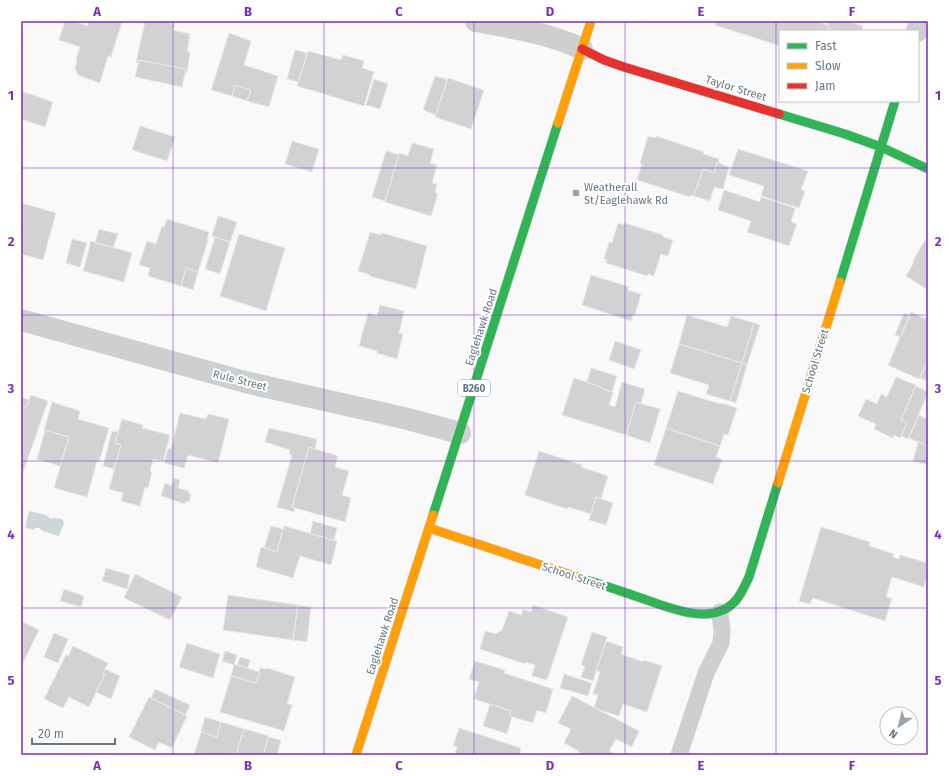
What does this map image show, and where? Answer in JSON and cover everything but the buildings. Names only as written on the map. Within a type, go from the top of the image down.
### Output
[{"type":"street","points":[[476,21],[554,37],[582,49]]},
{"type":"street","name":"Eaglehawk Road","points":[[356,755],[591,21]]},
{"type":"street","name":"Taylor Street","points":[[582,49],[604,60],[624,67],[845,134],[882,147],[928,169]]},
{"type":"street","name":"School Street","points":[[429,528],[681,611],[712,614],[720,612],[736,602],[749,577],[895,102]]},
{"type":"street","name":"Rule Street","points":[[21,320],[249,383],[404,418],[460,433]]},
{"type":"lane","points":[[679,755],[706,673],[721,643],[722,631],[720,612]]},
{"type":"shaded area","points":[[29,511],[46,515],[51,519],[62,519],[64,523],[59,536],[43,531],[39,528],[35,528],[34,530],[25,527]]},
{"type":"traffic: fast","points":[[840,282],[895,102]]},
{"type":"traffic: fast","points":[[779,114],[845,134],[881,147],[928,169]]},
{"type":"traffic: fast","points":[[433,515],[558,123]]},
{"type":"traffic: fast","points":[[577,577],[667,607],[691,613],[713,613],[723,610],[736,600],[742,592],[749,577],[778,483]]},
{"type":"traffic: slow","points":[[558,123],[591,21]]},
{"type":"traffic: slow","points":[[778,483],[840,282]]},
{"type":"traffic: slow","points":[[356,755],[433,515]]},
{"type":"traffic: slow","points":[[429,528],[577,577]]},
{"type":"traffic: jam","points":[[582,49],[604,60],[624,67],[779,114]]},
{"type":"place","name":"Weatherall St/Eaglehawk Rd","points":[[576,193]]}]
